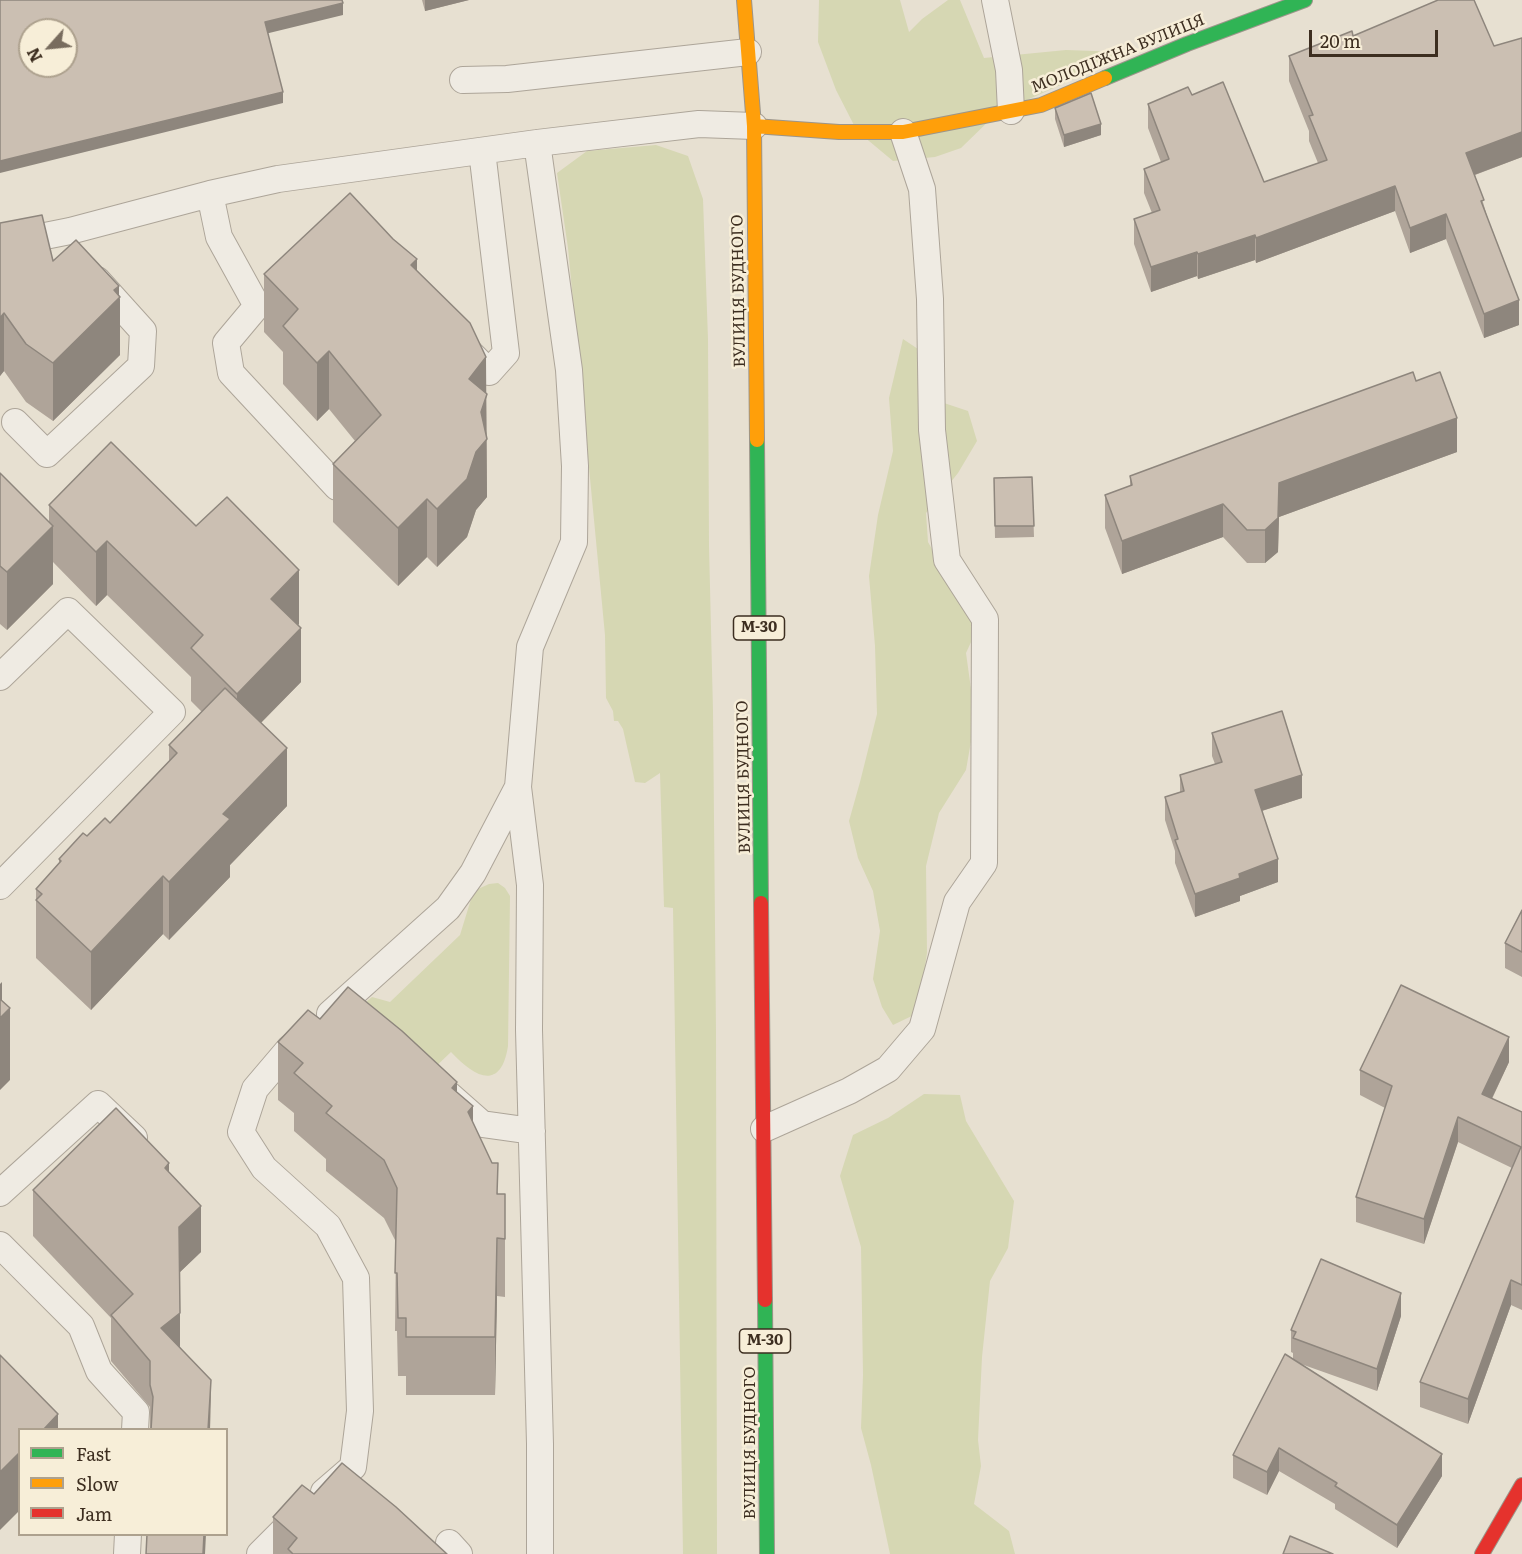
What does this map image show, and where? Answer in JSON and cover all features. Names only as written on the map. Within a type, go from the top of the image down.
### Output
[{"type":"main road","name":"ВУЛИЦЯ БУДНОГО","points":[[744,0],[754,126],[767,1554]]},
{"type":"main road","name":"МОЛОДІЖНА ВУЛИЦЯ","points":[[754,126],[839,132],[903,132],[1041,105],[1187,44],[1305,0]]},
{"type":"main road","points":[[1482,1554],[1522,1485]]},
{"type":"lane","points":[[994,0],[1008,70],[1011,111]]},
{"type":"lane","points":[[463,80],[507,80],[748,52]]},
{"type":"lane","points":[[0,245],[77,249],[210,194],[278,179],[537,143],[699,124],[754,126]]},
{"type":"lane","points":[[764,1129],[849,1091],[888,1069],[922,1029],[957,902],[984,863],[985,619],[946,560],[932,430],[930,299],[922,189],[903,132]]},
{"type":"lane","points":[[537,143],[569,370],[575,466],[574,542],[530,647],[518,787],[530,885],[529,1030],[540,1554]]},
{"type":"lane","points":[[445,328],[489,372],[506,353],[482,151]]},
{"type":"lane","points":[[210,194],[219,237],[257,306],[226,343],[231,373],[337,487]]},
{"type":"lane","points":[[15,422],[46,454],[141,366],[143,331],[77,249]]},
{"type":"lane","points":[[0,677],[68,611],[172,712],[0,886]]},
{"type":"lane","points":[[260,1554],[302,1511],[353,1467],[360,1411],[356,1278],[328,1226],[264,1168],[241,1132],[255,1089],[289,1049],[368,982],[448,908],[473,873],[518,787]]},
{"type":"lane","points":[[439,1086],[482,1124],[532,1131]]},
{"type":"lane","points":[[0,1193],[98,1104],[144,1146]]},
{"type":"lane","points":[[0,1245],[81,1326],[99,1371],[136,1412],[135,1428]]},
{"type":"lane","points":[[127,1554],[128,1536]]},
{"type":"green space","points":[[819,0],[900,0],[909,32],[922,19],[948,0],[960,0],[984,58],[1066,50],[1122,52],[1087,73],[996,114],[961,148],[935,157],[893,161],[857,131],[836,90],[818,42]]},
{"type":"green space","points":[[656,145],[688,156],[703,199],[708,339],[713,711],[717,1554],[683,1554],[673,908],[664,907],[660,773],[645,783],[635,782],[623,729],[618,721],[614,721],[613,711],[606,698],[605,635],[568,248],[557,173],[587,151]]},
{"type":"green space","points":[[903,339],[924,353],[923,396],[968,411],[977,441],[958,473],[926,513],[928,542],[977,629],[966,653],[975,718],[966,770],[939,813],[926,866],[927,953],[918,1013],[893,1025],[882,1007],[873,979],[880,931],[873,891],[858,858],[849,821],[877,714],[875,646],[869,576],[878,515],[893,451],[889,398]]},
{"type":"green space","points":[[498,883],[510,896],[508,1046],[504,1060],[499,1070],[493,1075],[486,1076],[469,1068],[451,1052],[408,1093],[361,1006],[372,997],[390,1002],[460,935],[472,896],[478,889]]},
{"type":"green space","points":[[924,1094],[960,1095],[966,1121],[1014,1201],[1008,1248],[990,1281],[982,1357],[978,1440],[981,1466],[974,1504],[1009,1531],[1015,1554],[890,1554],[861,1428],[863,1375],[861,1247],[840,1176],[853,1135],[888,1118]]},
{"type":"building","points":[[0,0],[342,0],[343,3],[265,22],[283,92],[0,161]]},
{"type":"building","points":[[1438,0],[1474,0],[1494,46],[1522,38],[1522,132],[1466,153],[1484,200],[1481,201],[1519,300],[1484,314],[1446,214],[1410,228],[1395,186],[1256,238],[1255,235],[1151,267],[1134,219],[1160,210],[1144,169],[1169,159],[1148,104],[1188,87],[1192,95],[1223,82],[1264,182],[1327,160],[1309,116],[1313,115],[1289,56],[1352,31],[1353,36]]},
{"type":"building","points":[[1091,93],[1101,124],[1064,135],[1055,108]]},
{"type":"building","points":[[350,193],[393,239],[417,259],[411,265],[470,323],[486,357],[469,379],[487,394],[481,412],[487,439],[476,452],[467,479],[437,509],[427,499],[398,528],[333,464],[381,415],[329,351],[317,363],[283,326],[298,309],[264,274]]},
{"type":"building","points":[[42,215],[53,261],[76,240],[119,286],[114,290],[120,297],[53,363],[26,344],[4,313],[0,318],[0,223]]},
{"type":"building","points":[[1413,372],[1416,381],[1440,372],[1457,418],[1279,483],[1278,518],[1265,530],[1247,530],[1223,504],[1122,541],[1105,495],[1132,485],[1130,476]]},
{"type":"building","points":[[111,442],[196,526],[227,497],[299,570],[271,599],[301,628],[237,694],[191,648],[203,635],[107,541],[96,552],[49,505]]},
{"type":"building","points":[[0,473],[53,526],[7,572],[0,566]]},
{"type":"building","points":[[1032,477],[1034,526],[995,526],[994,478]]},
{"type":"building","points":[[225,688],[287,748],[223,814],[230,819],[169,882],[163,876],[91,952],[36,900],[42,894],[36,889],[83,833],[87,836],[105,818],[110,823],[177,753],[169,745]]},
{"type":"building","points":[[1282,711],[1302,775],[1255,790],[1278,859],[1239,874],[1240,878],[1195,894],[1175,840],[1178,839],[1165,797],[1184,791],[1180,775],[1222,762],[1212,733]]},
{"type":"building","points":[[1522,910],[1522,952],[1505,943]]},
{"type":"building","points":[[1401,985],[1509,1037],[1482,1094],[1522,1112],[1522,1285],[1511,1280],[1468,1399],[1420,1382],[1521,1147],[1458,1117],[1424,1219],[1356,1197],[1392,1086],[1360,1070]]},
{"type":"building","points":[[348,987],[402,1031],[457,1082],[452,1088],[473,1106],[468,1112],[492,1163],[498,1163],[497,1194],[505,1194],[505,1239],[497,1238],[495,1337],[406,1337],[406,1318],[398,1318],[397,1273],[395,1273],[397,1188],[384,1160],[326,1113],[332,1106],[294,1073],[303,1063],[278,1042],[308,1010],[320,1019]]},
{"type":"building","points":[[0,999],[10,1008],[0,1018]]},
{"type":"building","points":[[116,1108],[169,1163],[165,1168],[201,1206],[179,1227],[180,1313],[161,1328],[211,1380],[208,1428],[151,1428],[153,1397],[150,1385],[150,1361],[111,1315],[133,1294],[33,1190]]},
{"type":"building","points":[[1321,1259],[1401,1293],[1377,1369],[1293,1338],[1296,1332],[1291,1330]]},
{"type":"building","points":[[1285,1354],[1442,1454],[1397,1525],[1335,1486],[1337,1483],[1279,1448],[1267,1472],[1233,1455]]},
{"type":"building","points":[[0,1355],[58,1414],[45,1428],[18,1428],[18,1454],[0,1472]]},
{"type":"building","points":[[342,1463],[396,1507],[447,1554],[293,1554],[288,1549],[297,1538],[273,1517],[302,1485],[314,1494]]},
{"type":"building","points":[[147,1536],[204,1536],[203,1554],[146,1554]]},
{"type":"building","points":[[1290,1536],[1333,1554],[1283,1554]]},
{"type":"traffic: fast","points":[[1105,78],[1187,44],[1305,0]]},
{"type":"traffic: fast","points":[[757,440],[761,903]]},
{"type":"traffic: fast","points":[[765,1300],[767,1554]]},
{"type":"traffic: slow","points":[[744,0],[754,126],[757,440]]},
{"type":"traffic: slow","points":[[754,126],[839,132],[903,132],[1041,105],[1105,78]]},
{"type":"traffic: jam","points":[[761,903],[765,1300]]},
{"type":"traffic: jam","points":[[1482,1554],[1522,1485]]}]
